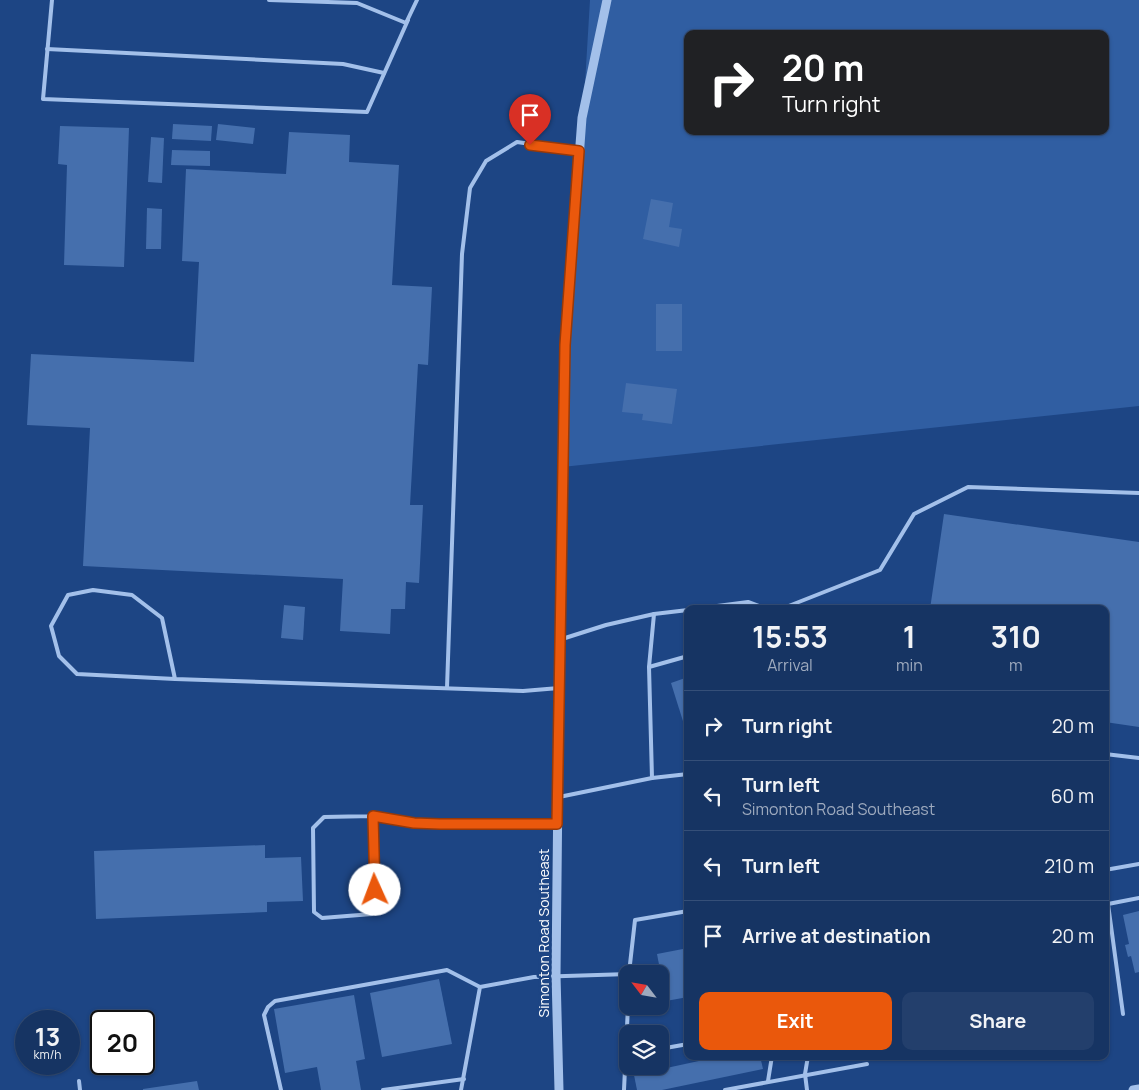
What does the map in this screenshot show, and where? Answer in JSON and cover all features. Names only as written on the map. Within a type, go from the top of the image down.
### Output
[{"type":"street","name":"Simonton Road Southeast","points":[[560,1088],[556,975],[557,824],[565,345],[582,118],[607,0]]},
{"type":"street","points":[[1133,1090],[1139,1089]]},
{"type":"lane","points":[[52,0],[43,99],[367,112],[416,0]]},
{"type":"lane","points":[[269,0],[357,3],[406,23],[408,20]]},
{"type":"lane","points":[[47,49],[343,64],[384,74]]},
{"type":"lane","points":[[447,688],[462,254],[470,188],[486,161],[517,142],[579,151]]},
{"type":"lane","points":[[791,605],[880,570],[914,514],[968,487],[1139,493]]},
{"type":"lane","points":[[175,679],[162,618],[132,595],[93,590],[68,595],[52,626],[59,656],[77,674],[175,679],[523,691],[559,688]]},
{"type":"lane","points":[[725,605],[748,602],[756,605]]},
{"type":"lane","points":[[560,640],[606,625],[654,614],[684,610]]},
{"type":"lane","points":[[652,778],[649,667],[654,614]]},
{"type":"lane","points":[[649,667],[684,657]]},
{"type":"lane","points":[[1109,754],[1139,758]]},
{"type":"lane","points":[[558,797],[652,778],[684,774]]},
{"type":"lane","points":[[373,816],[375,912],[372,914],[322,918],[314,912],[312,828],[324,817],[373,816],[414,823],[440,824],[557,824]]},
{"type":"lane","points":[[1109,869],[1139,864]]},
{"type":"lane","points":[[1109,904],[1139,898]]},
{"type":"lane","points":[[1109,911],[1123,1014]]},
{"type":"lane","points":[[630,965],[635,920],[684,912]]},
{"type":"lane","points":[[281,1090],[264,1015],[268,1007],[275,1002],[447,970],[480,987],[534,977],[619,973]]},
{"type":"lane","points":[[461,1090],[480,987]]},
{"type":"lane","points":[[669,1047],[684,1045]]},
{"type":"lane","points":[[768,1082],[771,1060]]},
{"type":"lane","points":[[807,1060],[805,1074],[807,1090]]},
{"type":"lane","points":[[725,1090],[867,1064]]},
{"type":"lane","points":[[624,1090],[625,1075]]},
{"type":"lane","points":[[383,1090],[464,1079]]},
{"type":"lane","points":[[79,1081],[80,1090]]},
{"type":"shaded area","points":[[590,0],[1139,0],[1139,406],[562,467]]},
{"type":"building","points":[[173,124],[212,126],[211,141],[172,139]]},
{"type":"building","points":[[218,124],[255,128],[253,144],[216,140]]},
{"type":"building","points":[[60,126],[129,128],[124,267],[64,265],[67,165],[58,164]]},
{"type":"building","points":[[289,132],[350,135],[349,162],[399,165],[392,285],[432,287],[428,365],[418,364],[410,505],[423,505],[419,583],[406,582],[405,609],[391,609],[390,634],[340,631],[343,579],[83,566],[90,428],[27,425],[31,354],[194,362],[199,262],[182,261],[186,169],[286,174]]},
{"type":"building","points":[[151,137],[164,138],[162,183],[148,182]]},
{"type":"building","points":[[172,150],[210,151],[210,166],[171,165]]},
{"type":"building","points":[[651,199],[673,203],[669,227],[682,229],[679,247],[643,239]]},
{"type":"building","points":[[147,208],[162,209],[161,249],[146,249]]},
{"type":"building","points":[[656,304],[682,304],[682,351],[656,351]]},
{"type":"building","points":[[626,383],[677,389],[672,424],[642,420],[643,414],[622,412]]},
{"type":"building","points":[[944,514],[1139,542],[1139,727],[1109,723],[1109,605],[931,605]]},
{"type":"building","points":[[284,605],[305,607],[303,640],[281,638]]},
{"type":"building","points":[[684,678],[684,724],[671,683]]},
{"type":"building","points":[[265,845],[265,858],[301,857],[303,901],[267,902],[267,912],[96,919],[94,851]]},
{"type":"building","points":[[1139,911],[1139,972],[1135,973],[1131,956],[1128,957],[1125,945],[1129,944],[1123,915]]},
{"type":"building","points":[[684,949],[684,998],[669,1000],[669,965],[659,965],[657,954]]},
{"type":"building","points":[[439,979],[452,1044],[382,1057],[370,993]]},
{"type":"building","points":[[354,995],[365,1059],[356,1061],[361,1090],[321,1090],[317,1067],[285,1073],[274,1009]]},
{"type":"building","points":[[703,1060],[761,1060],[763,1069],[662,1090],[637,1090],[634,1075],[669,1075],[669,1067]]},
{"type":"building","points":[[197,1081],[199,1090],[143,1090],[143,1089]]},
{"type":"route","points":[[375,890],[373,816],[414,823],[557,824],[565,345],[579,151],[530,145]]}]
